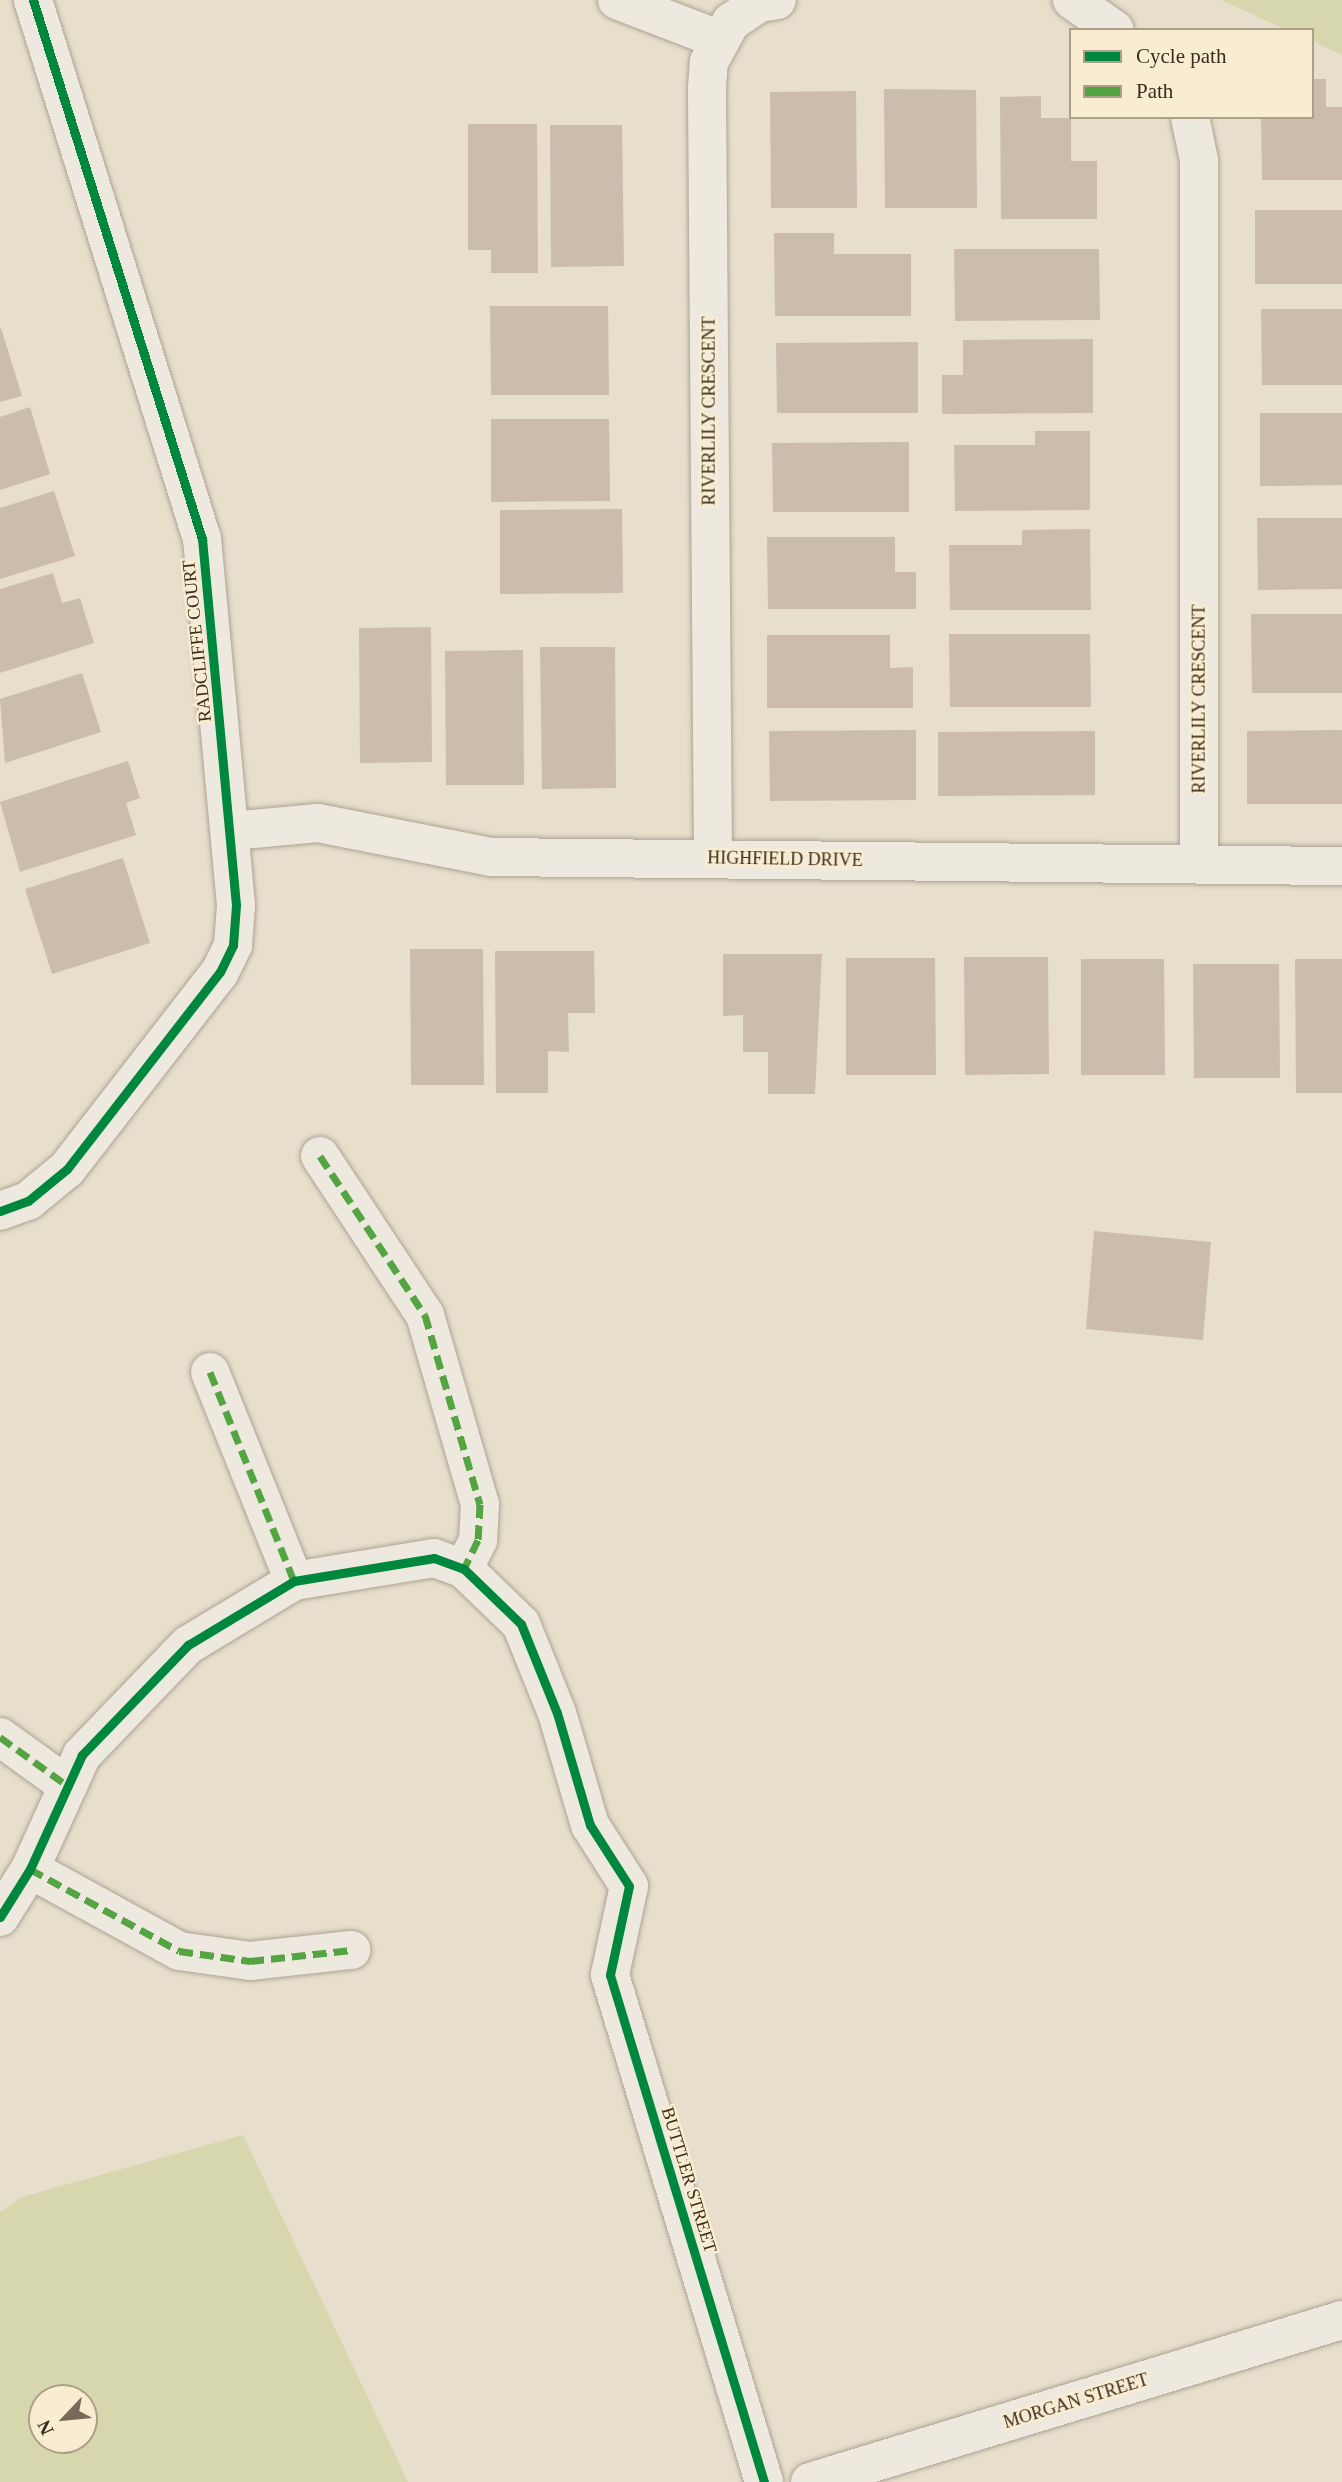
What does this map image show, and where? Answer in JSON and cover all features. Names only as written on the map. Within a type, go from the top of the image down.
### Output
[{"type":"street","name":"RADCLIFFE COURT","points":[[0,1211],[28,1201],[67,1169],[220,972],[233,945],[232,831],[202,538],[33,0]]},
{"type":"street","points":[[617,0],[718,39],[760,3],[778,0]]},
{"type":"street","points":[[1072,0],[1112,28]]},
{"type":"street","name":"RIVERLILY CRESCENT","points":[[713,858],[707,88],[718,39]]},
{"type":"street","name":"RIVERLILY CRESCENT","points":[[1190,119],[1199,173],[1199,863]]},
{"type":"street","name":"HIGHFIELD DRIVE","points":[[232,831],[318,823],[492,857],[1342,866]]},
{"type":"street","points":[[0,1917],[30,1869],[82,1755],[188,1645],[294,1581],[435,1558],[464,1569],[478,1540],[480,1504],[425,1315],[320,1156]]},
{"type":"street","points":[[210,1371],[294,1581]]},
{"type":"street","name":"BUTTLER STREET","points":[[464,1569],[521,1624],[557,1713],[590,1825],[629,1886],[610,1975],[764,2482]]},
{"type":"street","points":[[0,1737],[68,1786]]},
{"type":"street","points":[[30,1869],[179,1951],[250,1961],[351,1950]]},
{"type":"street","name":"MORGAN STREET","points":[[810,2482],[1342,2320]]},
{"type":"green space","points":[[1221,0],[1342,0],[1342,55],[1314,42],[1314,28],[1283,28]]},
{"type":"green space","points":[[243,2135],[408,2482],[0,2482],[0,2212],[22,2197]]},
{"type":"building","points":[[1314,79],[1326,79],[1326,107],[1342,107],[1342,180],[1262,180],[1261,119],[1314,119]]},
{"type":"building","points":[[884,89],[976,90],[977,208],[885,208]]},
{"type":"building","points":[[856,91],[857,208],[771,208],[770,92]]},
{"type":"building","points":[[1041,96],[1041,118],[1071,119],[1071,161],[1097,161],[1097,219],[1001,219],[1000,97]]},
{"type":"building","points":[[468,124],[537,124],[538,273],[491,273],[491,250],[468,250]]},
{"type":"building","points":[[550,125],[622,125],[624,266],[551,267]]},
{"type":"building","points":[[1255,210],[1342,210],[1342,284],[1255,284]]},
{"type":"building","points":[[774,233],[834,233],[834,254],[911,254],[911,316],[775,316]]},
{"type":"building","points":[[954,249],[1099,249],[1100,320],[955,321]]},
{"type":"building","points":[[490,306],[608,306],[609,395],[491,395]]},
{"type":"building","points":[[1261,309],[1342,309],[1342,385],[1262,385]]},
{"type":"building","points":[[0,329],[22,396],[0,402]]},
{"type":"building","points":[[1093,339],[1093,413],[942,414],[942,375],[963,375],[963,340]]},
{"type":"building","points":[[918,342],[918,413],[777,413],[776,343]]},
{"type":"building","points":[[30,407],[50,474],[0,490],[0,417]]},
{"type":"building","points":[[1260,413],[1342,413],[1342,485],[1260,486]]},
{"type":"building","points":[[491,419],[609,419],[610,501],[491,502]]},
{"type":"building","points":[[1035,431],[1090,431],[1090,510],[955,511],[954,445],[1035,445]]},
{"type":"building","points":[[909,442],[909,512],[773,512],[772,443]]},
{"type":"building","points":[[54,491],[75,556],[0,579],[0,508]]},
{"type":"building","points":[[622,509],[623,593],[500,594],[500,510]]},
{"type":"building","points":[[1257,518],[1342,518],[1342,589],[1258,590]]},
{"type":"building","points":[[1090,529],[1091,610],[950,610],[949,545],[1022,545],[1022,530]]},
{"type":"building","points":[[767,537],[895,537],[895,572],[916,572],[916,609],[768,609]]},
{"type":"building","points":[[53,573],[62,603],[80,598],[94,643],[0,673],[0,589]]},
{"type":"building","points":[[1251,614],[1342,614],[1342,693],[1252,693]]},
{"type":"building","points":[[431,627],[432,762],[360,763],[359,628]]},
{"type":"building","points":[[949,634],[1090,634],[1091,707],[950,707]]},
{"type":"building","points":[[767,635],[890,635],[890,668],[913,667],[913,708],[767,708]]},
{"type":"building","points":[[540,647],[615,647],[616,788],[542,789]]},
{"type":"building","points":[[523,650],[524,785],[446,785],[445,651]]},
{"type":"building","points":[[82,673],[101,732],[5,763],[0,699]]},
{"type":"building","points":[[916,730],[916,800],[770,801],[769,731]]},
{"type":"building","points":[[1342,730],[1342,804],[1247,804],[1247,731]]},
{"type":"building","points":[[1095,731],[1095,795],[938,796],[938,732]]},
{"type":"building","points":[[128,761],[140,798],[126,803],[136,835],[20,872],[0,802]]},
{"type":"building","points":[[123,858],[150,943],[52,974],[25,889]]},
{"type":"building","points":[[410,949],[483,949],[484,1085],[411,1085]]},
{"type":"building","points":[[495,951],[594,951],[595,1013],[568,1013],[569,1052],[548,1051],[548,1093],[496,1093]]},
{"type":"building","points":[[723,954],[822,954],[815,1094],[768,1094],[768,1052],[743,1052],[743,1015],[723,1016]]},
{"type":"building","points":[[964,957],[1048,957],[1049,1074],[965,1075]]},
{"type":"building","points":[[846,958],[935,958],[936,1075],[846,1075]]},
{"type":"building","points":[[1081,959],[1164,959],[1165,1075],[1081,1075]]},
{"type":"building","points":[[1295,959],[1342,959],[1342,1093],[1296,1093]]},
{"type":"building","points":[[1193,964],[1279,964],[1280,1078],[1194,1078]]},
{"type":"building","points":[[1094,1231],[1211,1242],[1203,1340],[1086,1329]]},
{"type":"marked path","points":[[320,1156],[425,1315],[480,1504],[478,1540],[464,1569]]},
{"type":"marked path","points":[[210,1372],[294,1581]]},
{"type":"marked path","points":[[0,1737],[68,1786]]},
{"type":"marked path","points":[[30,1869],[179,1951],[250,1961],[351,1950]]},
{"type":"cycle path","points":[[0,1211],[28,1201],[67,1169],[220,972],[233,945],[236,905],[202,539],[33,0]]},
{"type":"cycle path","points":[[0,1917],[30,1869],[82,1755],[188,1645],[294,1581],[434,1558],[464,1569],[521,1624],[557,1713],[590,1825],[629,1886],[610,1975],[764,2482]]}]
